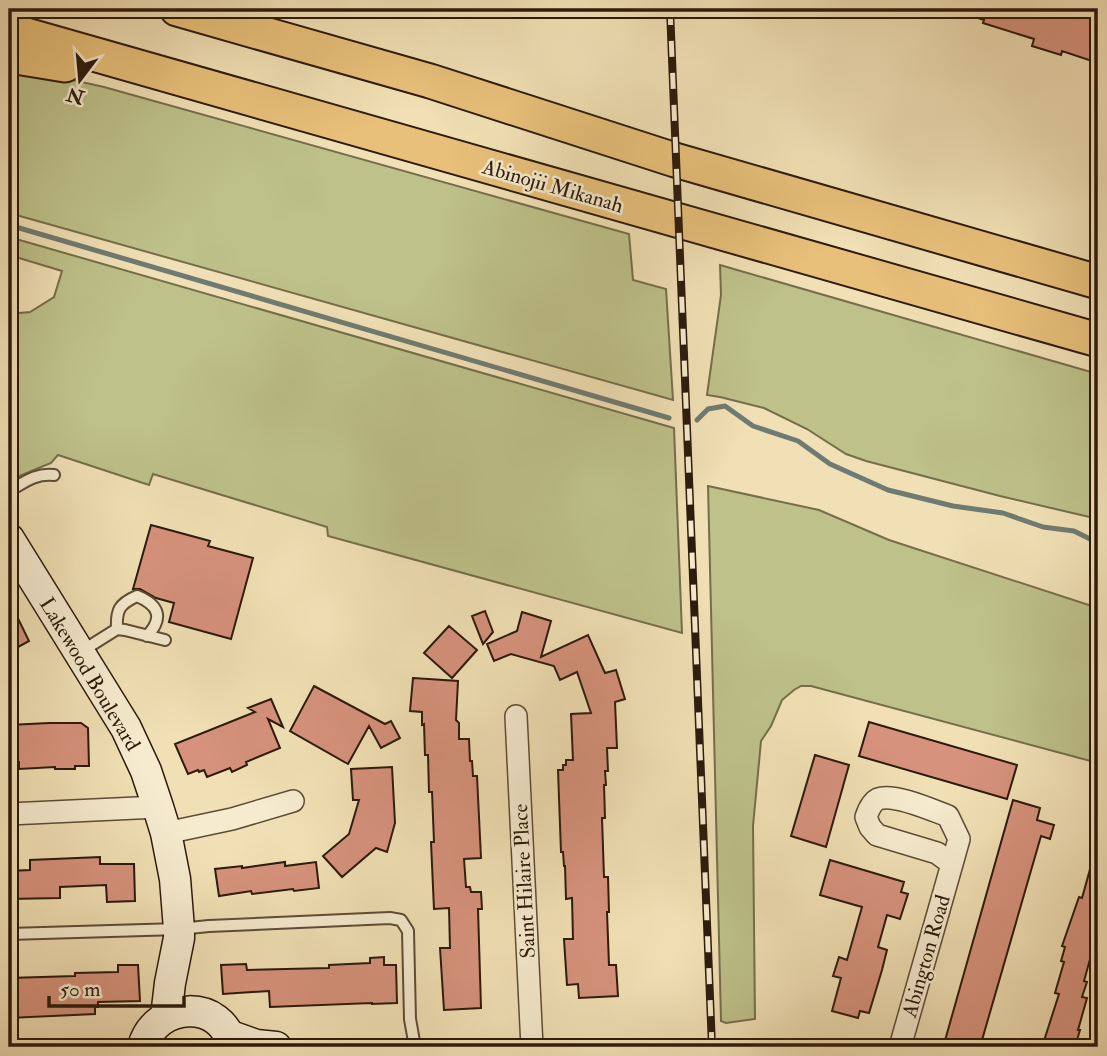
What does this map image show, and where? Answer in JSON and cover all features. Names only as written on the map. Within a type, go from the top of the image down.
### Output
[{"type":"main road","points":[[177,9],[430,81],[675,160],[1098,282]]},
{"type":"main road","name":"Abinojii Mikanah","points":[[9,30],[1098,340]]},
{"type":"main road","points":[[9,58],[16,57],[230,94]]},
{"type":"street","name":"Lakewood Boulevard","points":[[11,546],[126,728],[146,771],[162,820],[176,879],[179,933],[197,1012]]},
{"type":"street","name":"Saint Hilaire Place","points":[[516,716],[532,1047]]},
{"type":"street","points":[[9,814],[162,820],[232,819],[293,801]]},
{"type":"street","name":"Abington Road","points":[[900,1047],[952,864]]},
{"type":"street","name":"Lakewood Boulevard","points":[[166,1017],[179,933]]},
{"type":"street","points":[[141,1046],[158,1022],[181,1011],[212,1017],[222,1025],[230,1041],[276,1047]]},
{"type":"lane","points":[[9,491],[35,476],[54,475]]},
{"type":"lane","points":[[117,629],[120,607],[137,596],[149,601],[156,610],[158,619],[147,636]]},
{"type":"lane","points":[[79,653],[117,629],[164,640]]},
{"type":"lane","points":[[9,934],[179,933],[390,918],[401,920],[408,931],[410,1019],[415,1047]]},
{"type":"green space","points":[[9,73],[41,73],[104,87],[629,234],[633,280],[666,289],[673,400],[9,213]]},
{"type":"green space","points":[[9,237],[674,428],[682,633],[328,536],[327,527],[153,474],[149,485],[58,455],[51,463],[17,477],[9,465],[9,314],[30,312],[54,297],[62,271],[9,255]]},
{"type":"green space","points":[[720,265],[1098,374],[1098,519],[866,461],[846,454],[807,429],[764,408],[707,395],[721,295]]},
{"type":"green space","points":[[708,486],[819,510],[889,540],[1098,608],[1098,763],[811,686],[801,686],[782,700],[761,741],[753,826],[755,1019],[726,1023],[721,1021]]},
{"type":"building","points":[[957,9],[1079,9],[1098,15],[1098,53],[1095,62],[1062,51],[1061,55],[1032,46],[1034,39],[983,23],[984,20]]},
{"type":"building","points":[[151,525],[210,541],[208,546],[253,558],[231,639],[169,622],[174,603],[156,598],[140,589],[133,589]]},
{"type":"building","points":[[9,600],[29,641],[9,652]]},
{"type":"building","points":[[485,611],[493,632],[483,644],[472,616]]},
{"type":"building","points":[[522,612],[551,621],[541,657],[588,635],[605,673],[616,670],[625,699],[615,702],[617,748],[607,748],[605,818],[602,818],[604,877],[608,877],[609,965],[616,965],[618,996],[579,998],[578,984],[567,985],[564,939],[573,939],[572,898],[566,899],[558,770],[563,770],[566,760],[573,760],[571,714],[591,713],[577,672],[560,680],[554,666],[511,654],[494,661],[487,644],[517,631]]},
{"type":"building","points":[[449,626],[477,650],[452,678],[424,653]]},
{"type":"building","points":[[413,678],[458,681],[456,720],[459,723],[459,739],[469,739],[473,776],[477,776],[481,858],[464,859],[466,887],[470,887],[471,892],[481,892],[482,909],[478,909],[481,1008],[444,1010],[440,948],[450,948],[449,908],[434,909],[432,792],[429,792],[428,755],[425,755],[422,712],[410,711]]},
{"type":"building","points":[[314,686],[385,724],[391,721],[400,738],[381,748],[369,726],[348,764],[290,731]]},
{"type":"building","points":[[271,699],[283,727],[268,719],[280,748],[246,762],[247,765],[232,772],[230,768],[207,777],[204,770],[188,774],[175,744],[255,712],[248,708]]},
{"type":"building","points":[[869,722],[1017,765],[1007,799],[859,756]]},
{"type":"building","points":[[81,723],[88,728],[89,766],[75,766],[75,769],[19,769],[19,762],[9,763],[9,725]]},
{"type":"building","points":[[815,755],[849,765],[826,847],[791,836]]},
{"type":"building","points":[[392,767],[395,823],[387,852],[376,848],[342,877],[323,856],[349,834],[359,800],[353,800],[351,769]]},
{"type":"building","points":[[1013,800],[1040,808],[1037,820],[1054,825],[1050,839],[1041,836],[980,1047],[955,1047],[944,1044]]},
{"type":"building","points":[[1094,855],[1098,856],[1098,954],[1092,952],[1084,981],[1087,982],[1082,997],[1087,998],[1080,1030],[1075,1047],[1042,1047],[1059,994],[1055,993],[1064,962],[1061,961],[1065,947],[1062,946],[1079,897],[1082,898]]},
{"type":"building","points":[[100,857],[100,864],[134,864],[135,901],[107,902],[106,885],[60,887],[60,898],[9,899],[9,871],[30,870],[30,860]]},
{"type":"building","points":[[830,860],[904,882],[901,892],[908,894],[900,919],[887,915],[878,947],[887,950],[882,970],[869,1013],[860,1011],[858,1018],[832,1011],[841,978],[833,976],[839,957],[847,960],[862,907],[820,895]]},
{"type":"building","points":[[285,862],[285,866],[316,862],[319,888],[252,894],[251,891],[219,896],[215,869]]},
{"type":"building","points":[[384,957],[384,965],[396,965],[397,1003],[270,1007],[269,991],[223,994],[221,965],[246,964],[247,970],[329,968],[329,965],[370,963],[370,958]]},
{"type":"building","points":[[118,965],[138,965],[140,1001],[98,1002],[95,1014],[9,1018],[9,978],[118,972]]},
{"type":"waterway","points":[[9,225],[669,418]]},
{"type":"waterway","points":[[697,420],[708,409],[725,406],[753,426],[798,441],[830,464],[888,490],[953,506],[1003,513],[1043,527],[1074,531],[1098,543]]},
{"type":"railway","points":[[670,9],[712,1047]]}]
